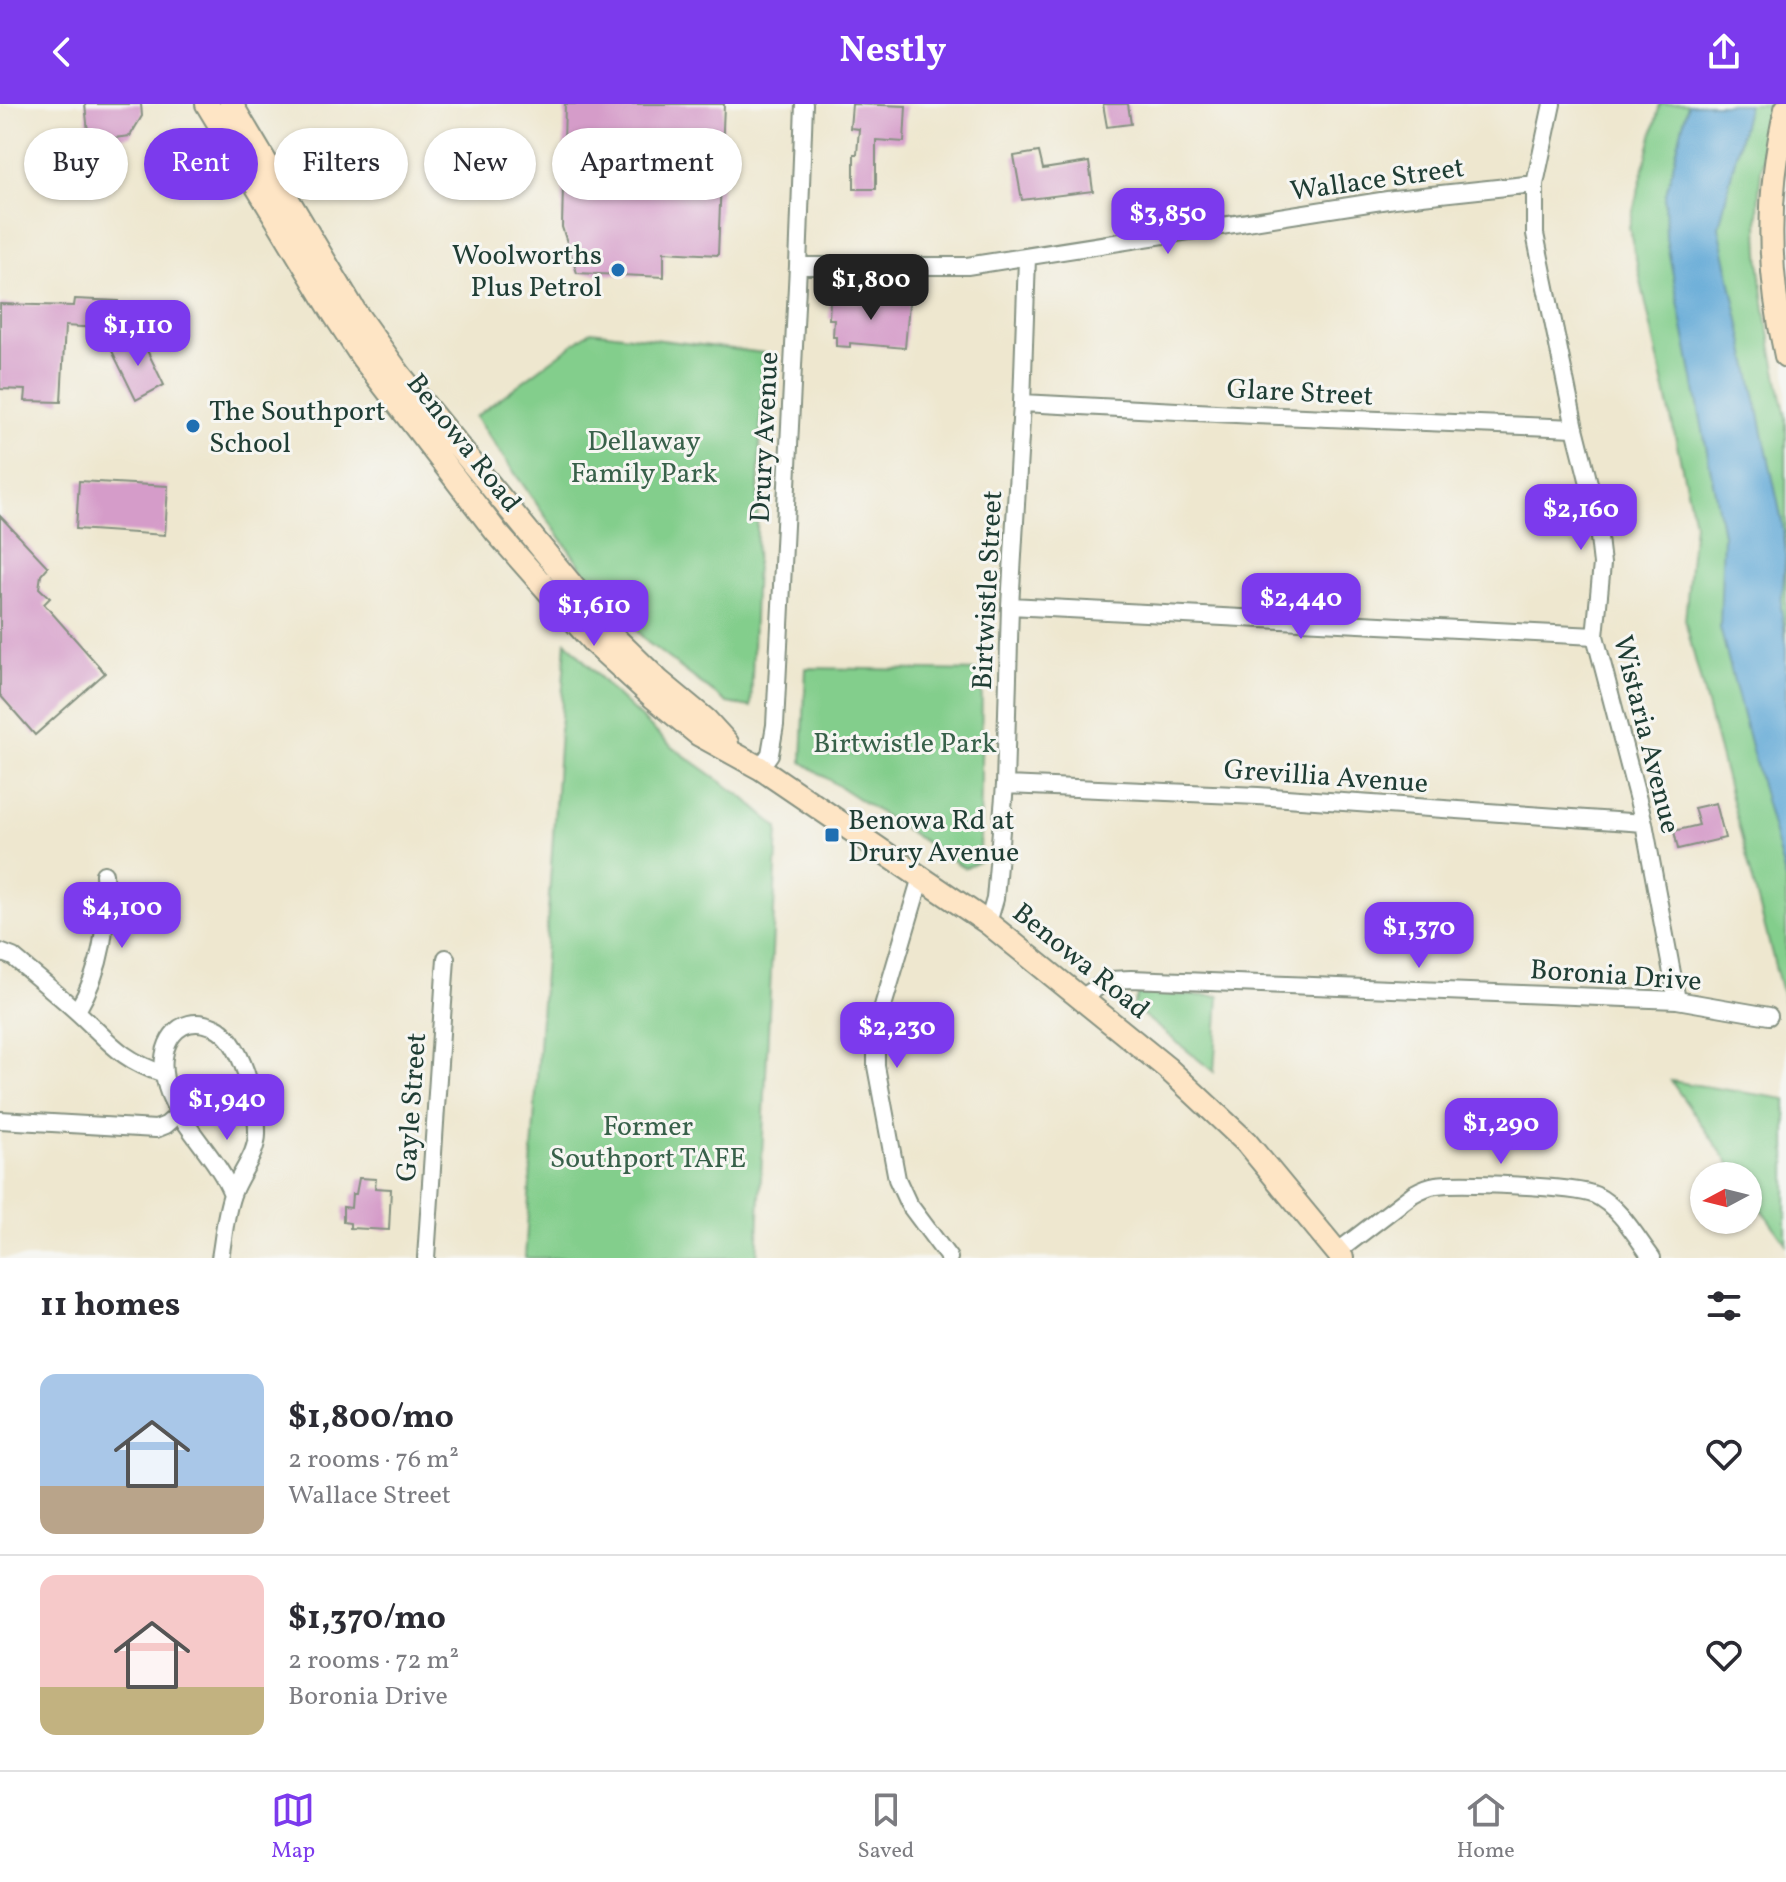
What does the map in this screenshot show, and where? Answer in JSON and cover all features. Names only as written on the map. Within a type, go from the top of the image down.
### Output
[{"type":"main road","name":"Benowa Road","points":[[207,104],[348,337],[497,533],[594,643],[698,734],[750,763],[988,923],[1167,1068],[1227,1122],[1340,1255]]},
{"type":"main road","name":"Benowa Road","points":[[231,104],[355,312],[400,375],[615,638],[750,763]]},
{"type":"main road","points":[[1786,109],[1772,184],[1778,233],[1774,297],[1786,356]]},
{"type":"street","name":"Drury Avenue","points":[[750,763],[770,754],[775,725],[804,104]]},
{"type":"street","name":"Wistaria Avenue","points":[[1552,104],[1535,184],[1535,234],[1575,428],[1596,511],[1602,564],[1595,636],[1644,823],[1677,1000]]},
{"type":"street","name":"Wallace Street","points":[[798,266],[967,266],[1394,199],[1535,184]]},
{"type":"street","name":"Birtwistle Street","points":[[988,923],[995,899],[1005,785],[1010,606],[1027,258]]},
{"type":"street","name":"Glare Street","points":[[1022,403],[1575,428]]},
{"type":"street","points":[[1010,606],[1595,636]]},
{"type":"street","name":"Grevillia Avenue","points":[[1005,785],[1258,796],[1644,823]]},
{"type":"street","points":[[77,1011],[90,990],[102,952],[105,934],[104,874]]},
{"type":"street","points":[[921,877],[876,1030],[876,1066],[897,1179],[908,1203],[949,1258]]},
{"type":"street","points":[[0,952],[13,957],[137,1065],[164,1074]]},
{"type":"street","name":"Gayle Street","points":[[426,1258],[446,958]]},
{"type":"street","name":"Boronia Drive","points":[[1081,998],[1100,985],[1118,979],[1677,1000],[1769,1016]]},
{"type":"street","points":[[220,1258],[232,1194],[254,1151],[258,1133],[249,1080],[230,1042],[215,1028],[181,1028],[168,1040],[163,1052],[165,1084],[180,1113],[215,1160],[232,1194]]},
{"type":"street","points":[[0,1120],[156,1129],[180,1113]]},
{"type":"street","points":[[1340,1255],[1413,1194],[1427,1187],[1448,1185],[1575,1189],[1596,1196],[1618,1213],[1652,1258]]},
{"type":"green space","points":[[1660,104],[1776,104],[1761,171],[1758,233],[1763,295],[1786,417],[1786,1008],[1685,621],[1694,522],[1629,227]]},
{"type":"green space","name":"Dellaway Family Park","points":[[591,331],[763,353],[751,707],[727,703],[647,642],[590,579],[475,417]]},
{"type":"green space","name":"Former Southport TAFE","points":[[566,641],[612,691],[671,746],[744,798],[778,828],[757,1258],[525,1258]]},
{"type":"green space","name":"Birtwistle Park","points":[[806,668],[982,671],[980,861],[965,868],[802,762]]},
{"type":"green space","points":[[1138,994],[1219,996],[1214,1072],[1133,1007]]},
{"type":"green space","points":[[1671,1081],[1786,1099],[1786,1244],[1762,1210],[1762,1162],[1728,1162]]},
{"type":"water","points":[[1688,104],[1748,104],[1719,227],[1782,521],[1786,553],[1781,607],[1786,641],[1786,880],[1720,628],[1723,534],[1666,239],[1665,198]]},
{"type":"building","points":[[85,104],[141,104],[142,116],[130,136],[128,128],[88,128]]},
{"type":"building","points":[[565,104],[724,104],[723,128],[564,128]]},
{"type":"building","points":[[852,104],[906,106],[904,142],[876,140],[876,189],[854,189],[854,154],[857,154],[859,129],[850,128]]},
{"type":"building","points":[[1103,104],[1128,104],[1131,124],[1107,127]]},
{"type":"building","points":[[1039,152],[1043,169],[1089,162],[1093,191],[1022,200],[1014,156]]},
{"type":"building","points":[[563,200],[720,200],[718,255],[664,252],[664,277],[577,273],[562,227]]},
{"type":"building","points":[[892,291],[910,293],[905,348],[850,343],[850,347],[836,346],[834,319],[829,319],[830,301],[891,304]]},
{"type":"building","points":[[75,299],[118,301],[117,329],[65,326],[61,402],[25,401],[26,390],[0,389],[0,304],[74,306]]},
{"type":"building","points":[[140,336],[164,385],[136,400],[112,351]]},
{"type":"building","points":[[79,481],[168,486],[165,535],[76,529]]},
{"type":"building","points":[[0,516],[48,567],[41,575],[39,588],[50,598],[44,604],[105,673],[35,735],[0,695]]},
{"type":"building","points":[[1716,803],[1725,838],[1678,849],[1674,831],[1699,825],[1694,808]]},
{"type":"building","points":[[359,1178],[376,1179],[375,1188],[391,1189],[389,1230],[350,1228],[350,1223],[343,1222],[343,1207],[351,1208],[352,1194],[356,1194]]},
{"type":"place","name":"Woolworths Plus Petrol","points":[[618,270]]},
{"type":"place","name":"The Southport School","points":[[193,426]]},
{"type":"place","name":"Benowa Rd at Drury Avenue","points":[[832,835]]}]
